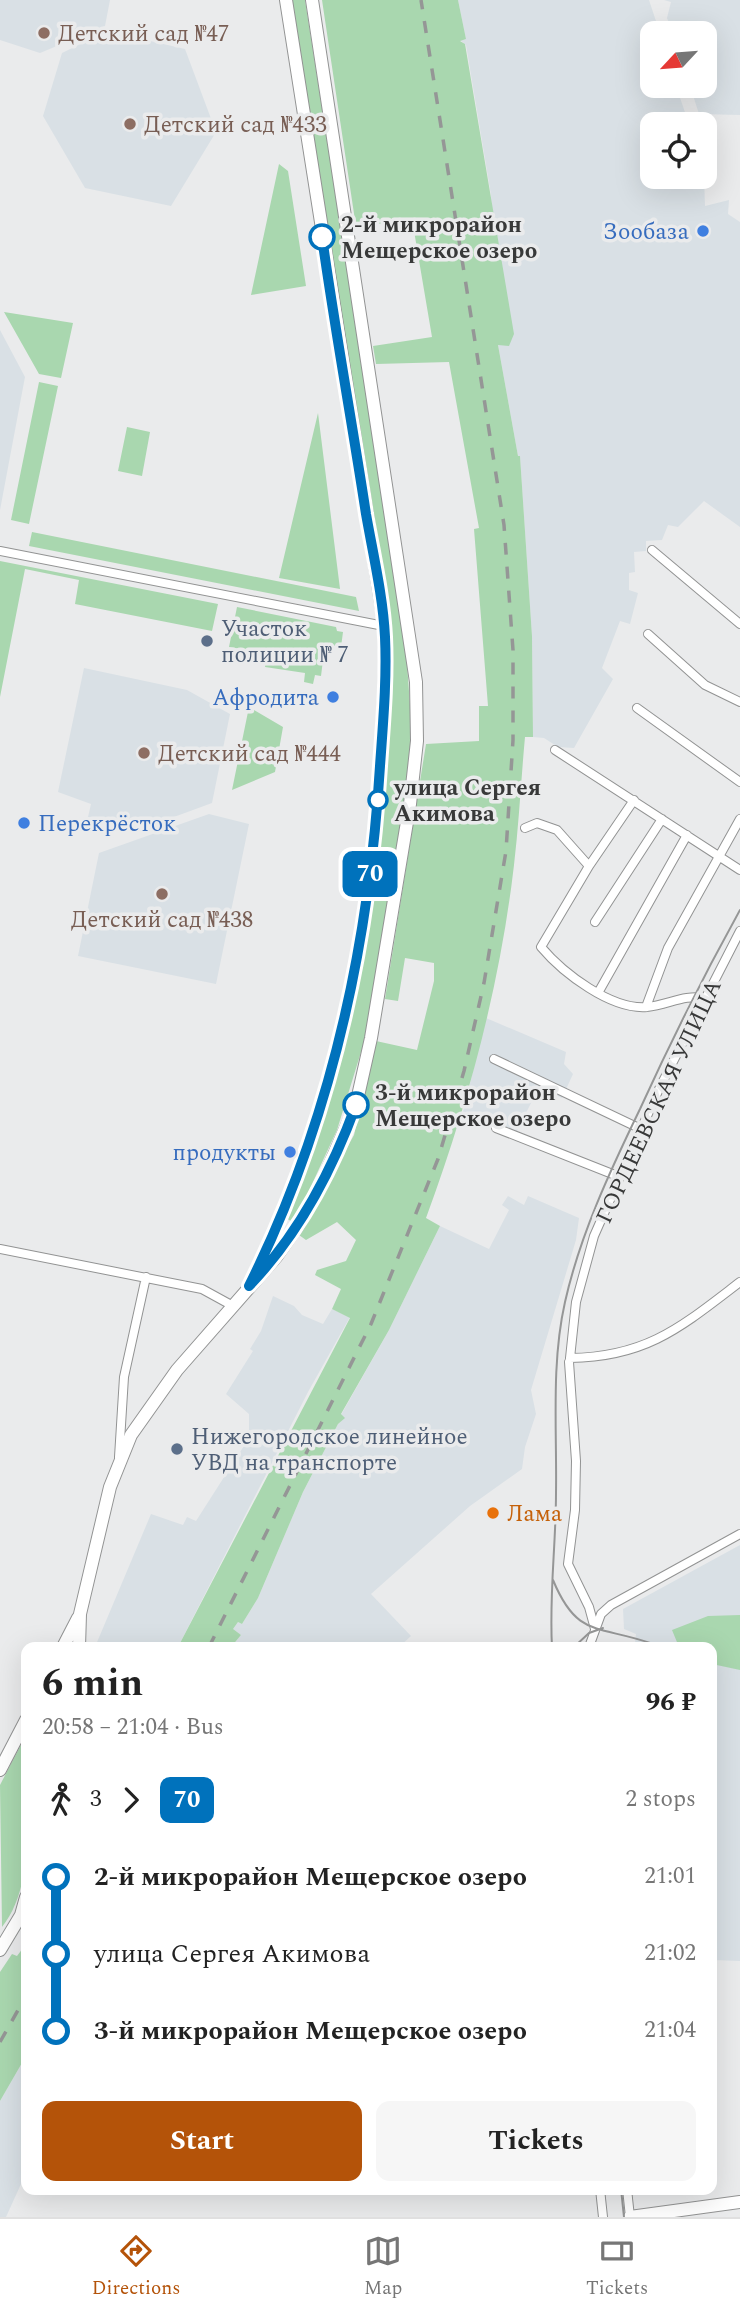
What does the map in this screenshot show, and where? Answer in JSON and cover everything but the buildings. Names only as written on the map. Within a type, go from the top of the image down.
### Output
[{"type":"main road","points":[[249,1286],[282,1218],[318,1118],[339,1042],[361,936],[375,838],[384,709],[384,626],[286,0]]},
{"type":"main road","points":[[79,1642],[80,1614],[118,1462],[148,1409],[276,1257],[297,1227],[324,1178],[356,1105],[371,1038],[410,804],[417,741],[416,682],[312,0]]},
{"type":"main road","points":[[282,1218],[290,1229],[297,1227]]},
{"type":"main road","points":[[66,1642],[80,1614]]},
{"type":"main road","points":[[0,1770],[21,1730]]},
{"type":"main road","points":[[0,1950],[21,1915]]},
{"type":"main road","points":[[630,2217],[740,2202]]},
{"type":"street","points":[[652,550],[740,624]]},
{"type":"street","points":[[0,551],[384,626]]},
{"type":"street","points":[[648,634],[705,685],[740,702]]},
{"type":"street","points":[[637,708],[740,782]]},
{"type":"street","points":[[555,750],[740,870]]},
{"type":"street","points":[[634,800],[589,866],[541,947],[556,964],[598,993],[646,1007],[693,995],[705,998]]},
{"type":"street","points":[[595,922],[662,819]]},
{"type":"street","points":[[646,1007],[668,948],[740,819]]},
{"type":"street","points":[[526,828],[537,823],[556,830],[589,866]]},
{"type":"street","points":[[598,993],[687,835]]},
{"type":"street","name":"ГОРДЕЕВСКАЯ УЛИЦА","points":[[595,1629],[590,1607],[568,1564],[575,1510],[576,1461],[569,1360],[576,1302],[594,1236],[641,1129],[740,931]]},
{"type":"street","points":[[494,1059],[641,1129]]},
{"type":"street","points":[[496,1128],[620,1177]]},
{"type":"street","points":[[0,1249],[202,1289],[233,1306]]},
{"type":"street","points":[[118,1462],[124,1377],[146,1277]]},
{"type":"street","points":[[569,1360],[637,1349],[688,1321],[740,1282]]},
{"type":"street","points":[[591,1642],[601,1614],[611,1605],[740,1534]]},
{"type":"street","points":[[601,2195],[603,2217]]},
{"type":"street","points":[[628,2195],[630,2217]]},
{"type":"shaded area","name":"Детский сад №47","points":[[0,0],[110,0],[105,26],[40,53],[0,40]]},
{"type":"shaded area","points":[[458,0],[649,0],[656,21],[640,21],[640,98],[680,98],[685,112],[640,112],[640,189],[704,189],[705,206],[729,200],[728,214],[740,222],[740,527],[704,501],[678,527],[668,525],[662,540],[646,541],[646,551],[634,552],[635,572],[629,573],[629,590],[638,593],[630,624],[620,621],[602,668],[613,679],[574,748],[558,747],[544,738],[533,737],[532,636],[520,456],[498,345],[491,195],[466,45],[460,40],[466,39]]},
{"type":"shaded area","points":[[664,0],[740,0],[740,115],[698,112],[694,98],[718,98],[718,21],[668,21],[671,2]]},
{"type":"shaded area","name":"Детский сад №433","points":[[107,31],[185,49],[216,132],[171,206],[85,188],[43,116],[62,53]]},
{"type":"shaded area","points":[[0,330],[25,377],[0,510]]},
{"type":"shaded area","name":"Детский сад №444","points":[[84,668],[187,690],[230,714],[212,803],[144,828],[88,817],[91,804],[58,792]]},
{"type":"shaded area","name":"Детский сад №438","points":[[209,814],[249,824],[216,984],[78,956],[99,853]]},
{"type":"shaded area","points":[[486,1018],[566,1052],[564,1064],[573,1074],[562,1098],[539,1087],[517,1131],[463,1112]]},
{"type":"shaded area","points":[[508,1196],[524,1205],[528,1196],[579,1218],[576,1240],[531,1390],[536,1414],[525,1447],[522,1469],[470,1506],[371,1594],[411,1636],[404,1642],[235,1642],[241,1635],[232,1630],[238,1622],[242,1624],[258,1598],[303,1492],[338,1424],[344,1418],[341,1415],[389,1330],[440,1226],[489,1249],[509,1210],[502,1205]]},
{"type":"shaded area","points":[[273,1296],[294,1306],[302,1315],[323,1324],[332,1309],[350,1317],[308,1392],[181,1642],[97,1642],[151,1514],[183,1525],[187,1517],[196,1521],[249,1438],[249,1414],[226,1394],[253,1351],[250,1349],[261,1331]]},
{"type":"shaded area","points":[[740,1545],[740,1961],[717,1960],[717,1642],[635,1642],[636,1634],[624,1629],[623,1609]]},
{"type":"shaded area","points":[[21,2065],[21,2184],[6,2217],[0,2217],[0,2101]]},
{"type":"green space","points":[[292,0],[305,0],[405,636],[412,733],[406,797],[365,1039],[337,1130],[294,1223],[286,1218],[318,1134],[363,950],[378,862],[385,787],[391,636]]},
{"type":"green space","points":[[322,0],[458,0],[466,39],[460,41],[465,44],[514,334],[509,346],[498,345],[520,456],[532,636],[533,737],[525,737],[508,910],[481,1044],[456,1132],[426,1218],[440,1226],[389,1330],[341,1414],[345,1418],[338,1424],[303,1492],[258,1598],[242,1624],[238,1622],[233,1629],[241,1635],[235,1642],[181,1642],[350,1318],[332,1309],[341,1289],[315,1275],[317,1270],[346,1261],[356,1240],[337,1222],[306,1240],[299,1235],[354,1135],[376,1041],[417,1050],[434,981],[434,963],[405,958],[398,1001],[385,999],[426,744],[479,741],[479,706],[488,706],[474,529],[479,528],[449,362],[376,364],[373,346],[432,337],[412,219],[356,227]]},
{"type":"green space","points":[[279,164],[288,171],[306,286],[251,295]]},
{"type":"green space","points":[[4,312],[73,323],[61,378],[39,374]]},
{"type":"green space","points":[[39,382],[58,386],[29,524],[11,520]]},
{"type":"green space","points":[[318,413],[340,589],[279,578]]},
{"type":"green space","points":[[127,427],[150,432],[142,476],[118,471]]},
{"type":"green space","points":[[32,532],[356,597],[359,611],[29,546]]},
{"type":"green space","points":[[0,561],[218,604],[212,631],[75,604],[79,580],[25,569],[0,697]]},
{"type":"green space","points":[[237,607],[336,627],[337,631],[343,632],[341,647],[325,644],[321,676],[315,675],[313,684],[304,682],[305,673],[265,667],[267,653],[229,647]]},
{"type":"green space","points":[[249,707],[283,727],[275,772],[232,790]]},
{"type":"green space","points":[[740,1615],[740,1670],[717,1665],[717,1642],[677,1642],[672,1630],[708,1616]]},
{"type":"green space","points":[[21,1745],[21,1886],[14,1908],[2,1927],[0,1785]]},
{"type":"green space","points":[[21,1951],[21,2065],[0,2101],[0,1972],[12,1954],[17,1956]]},
{"type":"tram line","points":[[552,1642],[556,1512],[556,1373],[561,1325],[571,1277],[587,1228],[618,1156],[688,1008],[740,910]]},
{"type":"tram line","points":[[553,1580],[562,1599],[581,1621],[591,1627],[646,1642]]},
{"type":"tram line","points":[[579,1642],[589,1633],[603,1628]]},
{"type":"tram line","points":[[622,2195],[624,2217]]},
{"type":"railway","points":[[212,1642],[371,1324],[438,1159],[464,1071],[484,983],[506,851],[513,740],[513,650],[504,525],[421,0]]},
{"type":"railway","points":[[0,2042],[21,2005]]},
{"type":"bus line","name":"70","points":[[322,237],[383,616],[384,709],[375,838],[361,936],[339,1042],[318,1118],[282,1218],[249,1286],[276,1257],[299,1224],[348,1128],[356,1105]]},
{"type":"place","name":"Детский сад №47","points":[[44,33]]},
{"type":"place","name":"Детский сад №433","points":[[130,124]]},
{"type":"place","name":"Зообаза","points":[[703,231]]},
{"type":"place","name":"2-й микрорайон Мещерское озеро","points":[[322,237]]},
{"type":"place","name":"Участок полиции № 7","points":[[207,641]]},
{"type":"place","name":"Афродита","points":[[333,697]]},
{"type":"place","name":"Детский сад №444","points":[[144,753]]},
{"type":"place","name":"улица Сергея Акимова","points":[[378,800]]},
{"type":"place","name":"Перекрёсток","points":[[24,823]]},
{"type":"place","name":"Детский сад №438","points":[[162,894]]},
{"type":"place","name":"3-й микрорайон Мещерское озеро","points":[[356,1105]]},
{"type":"place","name":"продукты","points":[[290,1152]]},
{"type":"place","name":"Нижегородское линейное УВД на транспорте","points":[[177,1449]]},
{"type":"place","name":"Лама","points":[[493,1513]]}]
